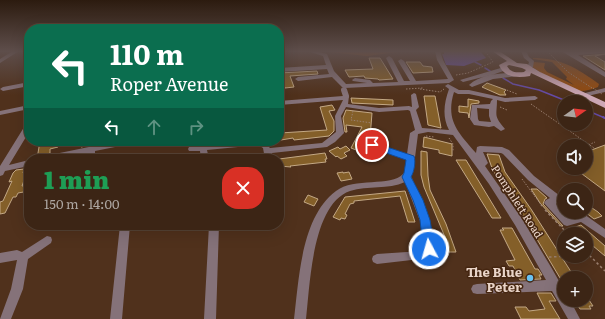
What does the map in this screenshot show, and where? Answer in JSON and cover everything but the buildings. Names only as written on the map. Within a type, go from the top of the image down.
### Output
[{"type":"main road","points":[[517,66],[523,72],[605,110]]},
{"type":"main road","points":[[503,67],[523,72],[583,95]]},
{"type":"main road","points":[[593,100],[605,105]]},
{"type":"street","points":[[393,66],[402,83]]},
{"type":"street","points":[[404,66],[414,83]]},
{"type":"street","points":[[442,66],[461,92]]},
{"type":"street","points":[[449,98],[472,88],[478,82],[523,72],[531,66]]},
{"type":"street","points":[[591,66],[605,75]]},
{"type":"street","points":[[284,70],[329,67],[345,95],[354,106],[379,110],[404,108],[413,110]]},
{"type":"street","points":[[453,82],[493,73],[503,67]]},
{"type":"street","points":[[298,79],[334,75]]},
{"type":"street","points":[[355,80],[368,81],[371,85]]},
{"type":"street","points":[[284,102],[345,95],[371,85],[434,81],[453,82],[495,98],[512,101],[535,98]]},
{"type":"street","name":"Pomphlett Road","points":[[453,82],[447,102],[450,133],[479,164],[500,192],[574,319]]},
{"type":"street","points":[[3,89],[24,85]]},
{"type":"street","points":[[583,95],[604,92]]},
{"type":"street","points":[[414,94],[416,107],[413,110],[419,130]]},
{"type":"street","points":[[273,154],[324,144],[332,140],[340,133],[338,116],[345,95]]},
{"type":"street","points":[[493,106],[474,106],[473,114],[477,123],[498,127],[493,120],[493,106],[495,98]]},
{"type":"street","points":[[0,113],[24,108]]},
{"type":"street","points":[[300,319],[310,249],[316,224],[321,212],[330,200],[340,192],[349,188],[391,183],[402,180],[406,177],[409,173],[414,133],[419,130],[450,133]]},
{"type":"street","points":[[1,171],[24,134]]},
{"type":"street","points":[[372,145],[411,158]]},
{"type":"street","points":[[71,154],[109,146]]},
{"type":"street","points":[[192,149],[222,146]]},
{"type":"street","points":[[204,148],[205,154]]},
{"type":"street","points":[[479,164],[484,163],[479,152],[480,149],[502,150],[506,152],[531,178],[557,198]]},
{"type":"street","points":[[92,150],[92,154]]},
{"type":"street","points":[[1,171],[24,164]]},
{"type":"street","points":[[377,259],[392,262],[425,255],[429,249],[425,220],[418,200],[406,177]]},
{"type":"street","points":[[552,201],[549,203],[557,211]]},
{"type":"street","points":[[584,219],[605,234]]},
{"type":"street","points":[[116,319],[125,230]]},
{"type":"street","points":[[210,319],[214,230]]},
{"type":"street","points":[[5,319],[15,299],[21,275],[23,257],[47,240]]},
{"type":"street","points":[[0,258],[17,255],[23,257]]},
{"type":"street","points":[[477,289],[555,286]]},
{"type":"path","points":[[419,89],[440,92],[468,73],[484,66]]},
{"type":"path","points":[[562,66],[568,72],[593,88],[604,92]]},
{"type":"path","points":[[354,106],[351,120],[372,123]]},
{"type":"path","points":[[533,106],[582,139]]},
{"type":"path","points":[[450,133],[453,151]]},
{"type":"path","points":[[520,176],[540,204]]},
{"type":"path","points":[[539,257],[557,256]]},
{"type":"path","points":[[593,259],[605,271]]},
{"type":"shaded area","points":[[531,66],[544,66],[544,68],[547,72],[574,85],[566,79],[567,77],[556,66],[570,66],[599,84],[598,87],[589,90],[574,90],[547,77]]},
{"type":"waterway","points":[[485,68],[490,71]]},
{"type":"waterway","points":[[503,78],[513,84],[539,90],[557,97]]},
{"type":"waterway","points":[[593,113],[605,118],[603,117]]},
{"type":"place","name":"The Blue Peter","points":[[530,278]]},
{"type":"route","points":[[372,145],[411,158],[409,173],[406,177],[418,200],[425,220],[429,249]]}]
